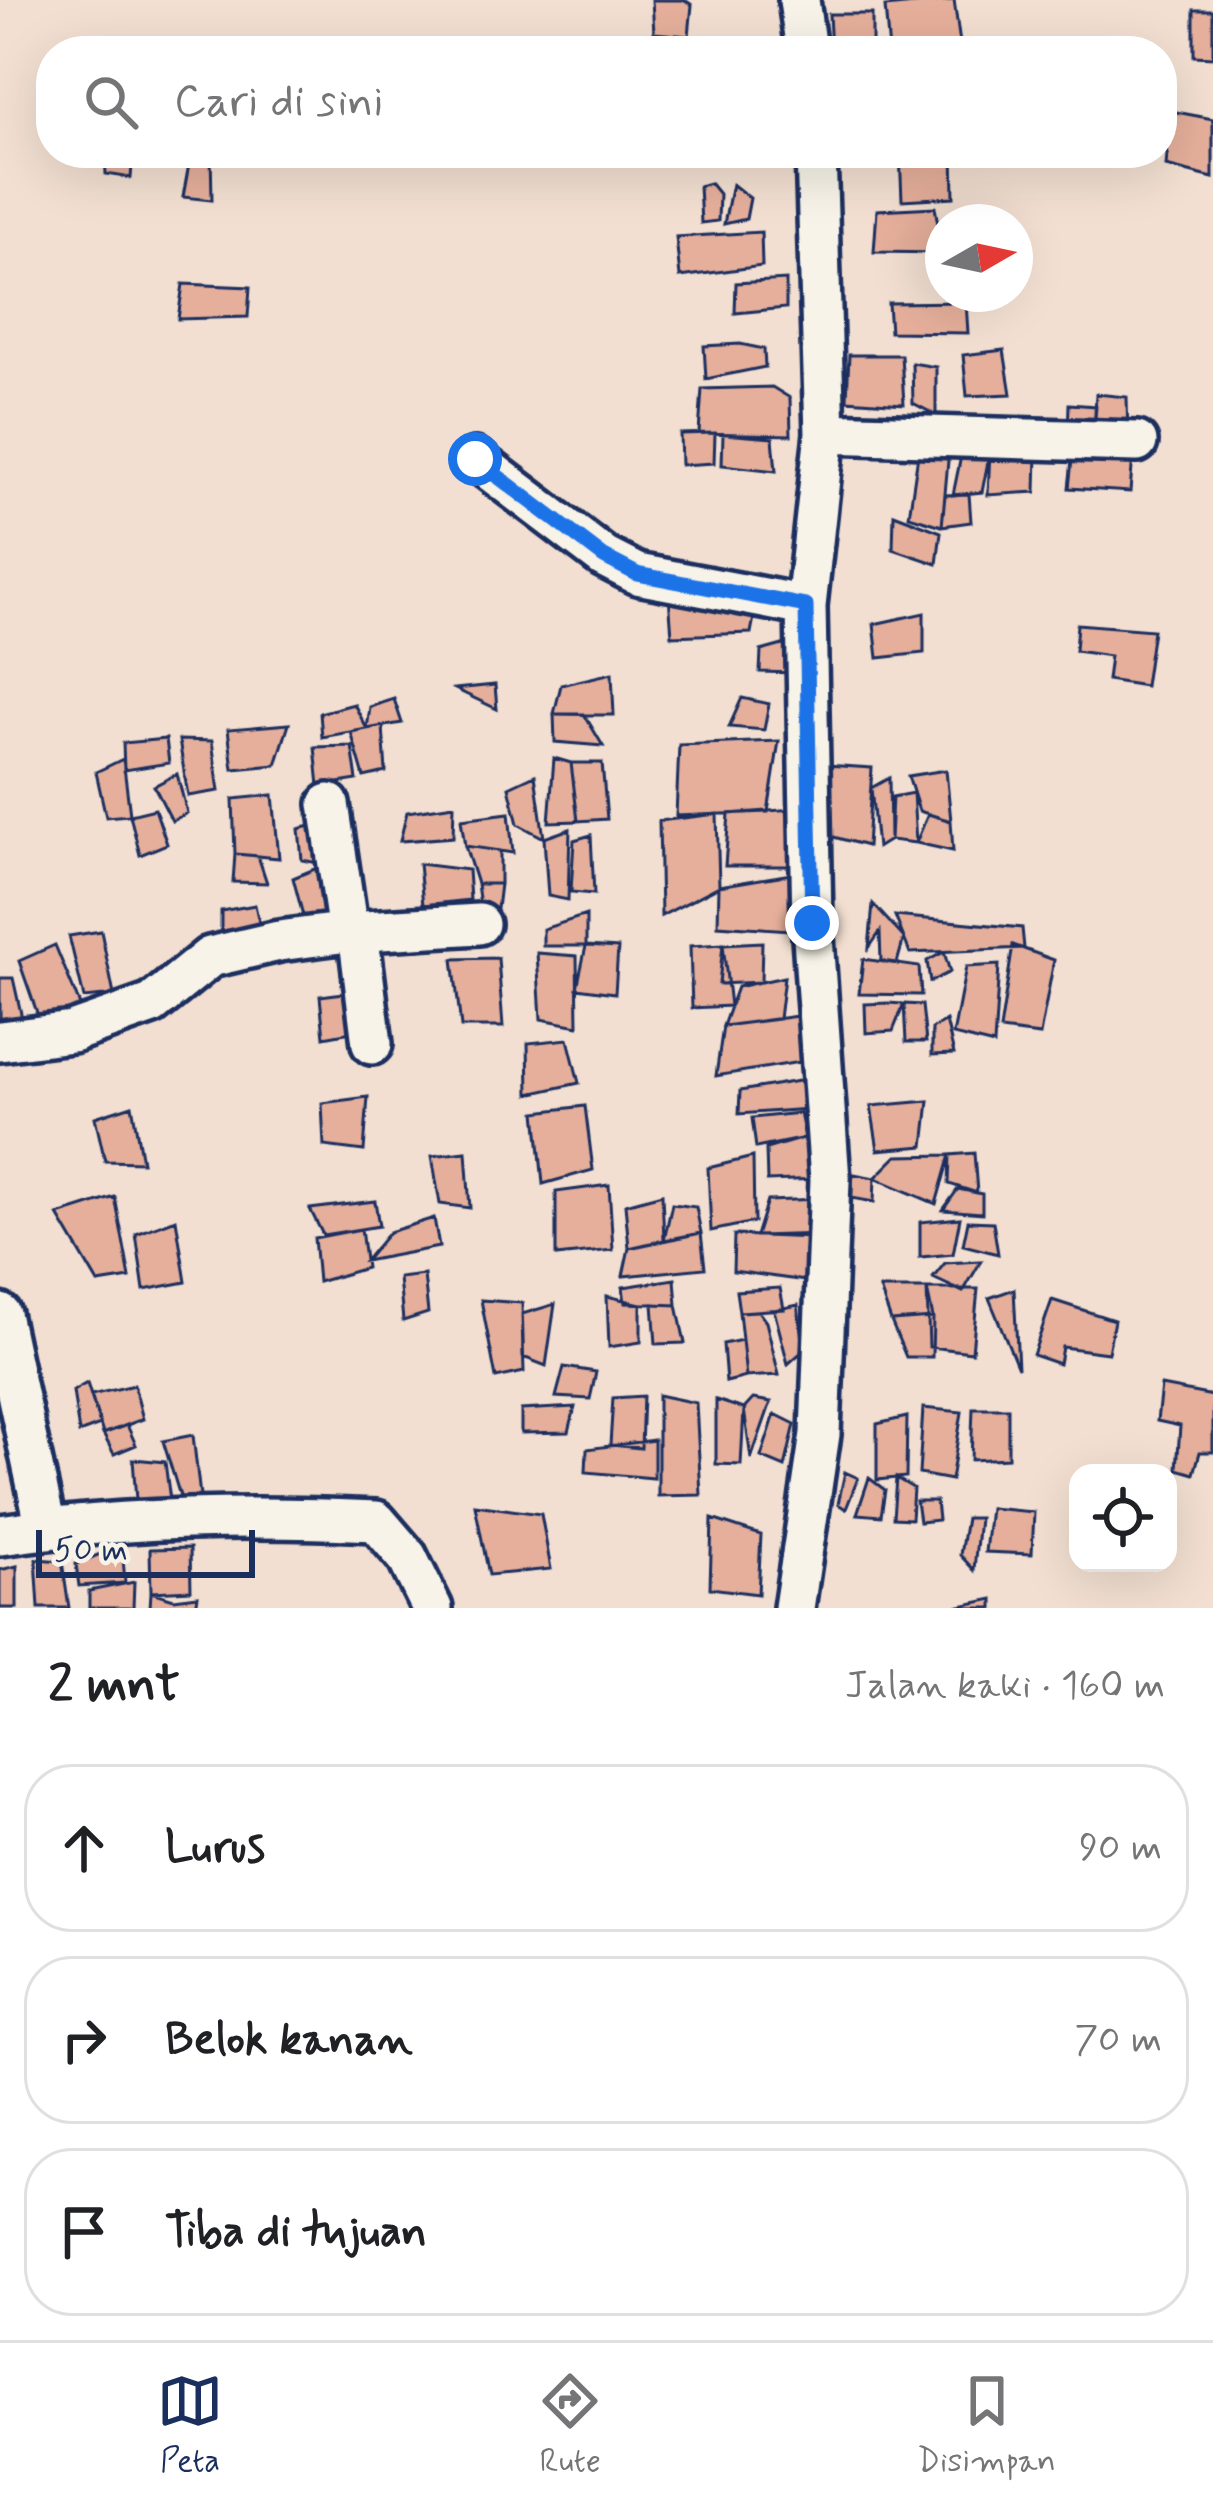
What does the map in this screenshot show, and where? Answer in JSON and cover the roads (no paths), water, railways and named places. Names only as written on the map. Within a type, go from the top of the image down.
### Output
[{"type":"street","points":[[799,0],[804,36]]},
{"type":"street","points":[[794,1608],[820,1434],[830,1180],[812,923],[806,606],[825,433],[816,168]]},
{"type":"street","points":[[825,433],[1137,442]]},
{"type":"street","points":[[475,459],[604,557],[637,574],[806,606]]},
{"type":"street","points":[[329,804],[372,1044]]},
{"type":"street","points":[[0,1040],[72,1032],[152,1004],[210,957],[279,941],[479,924]]},
{"type":"street","points":[[0,1314],[46,1528]]},
{"type":"street","points":[[0,1535],[81,1523],[298,1517],[376,1521],[407,1557],[432,1608]]}]
